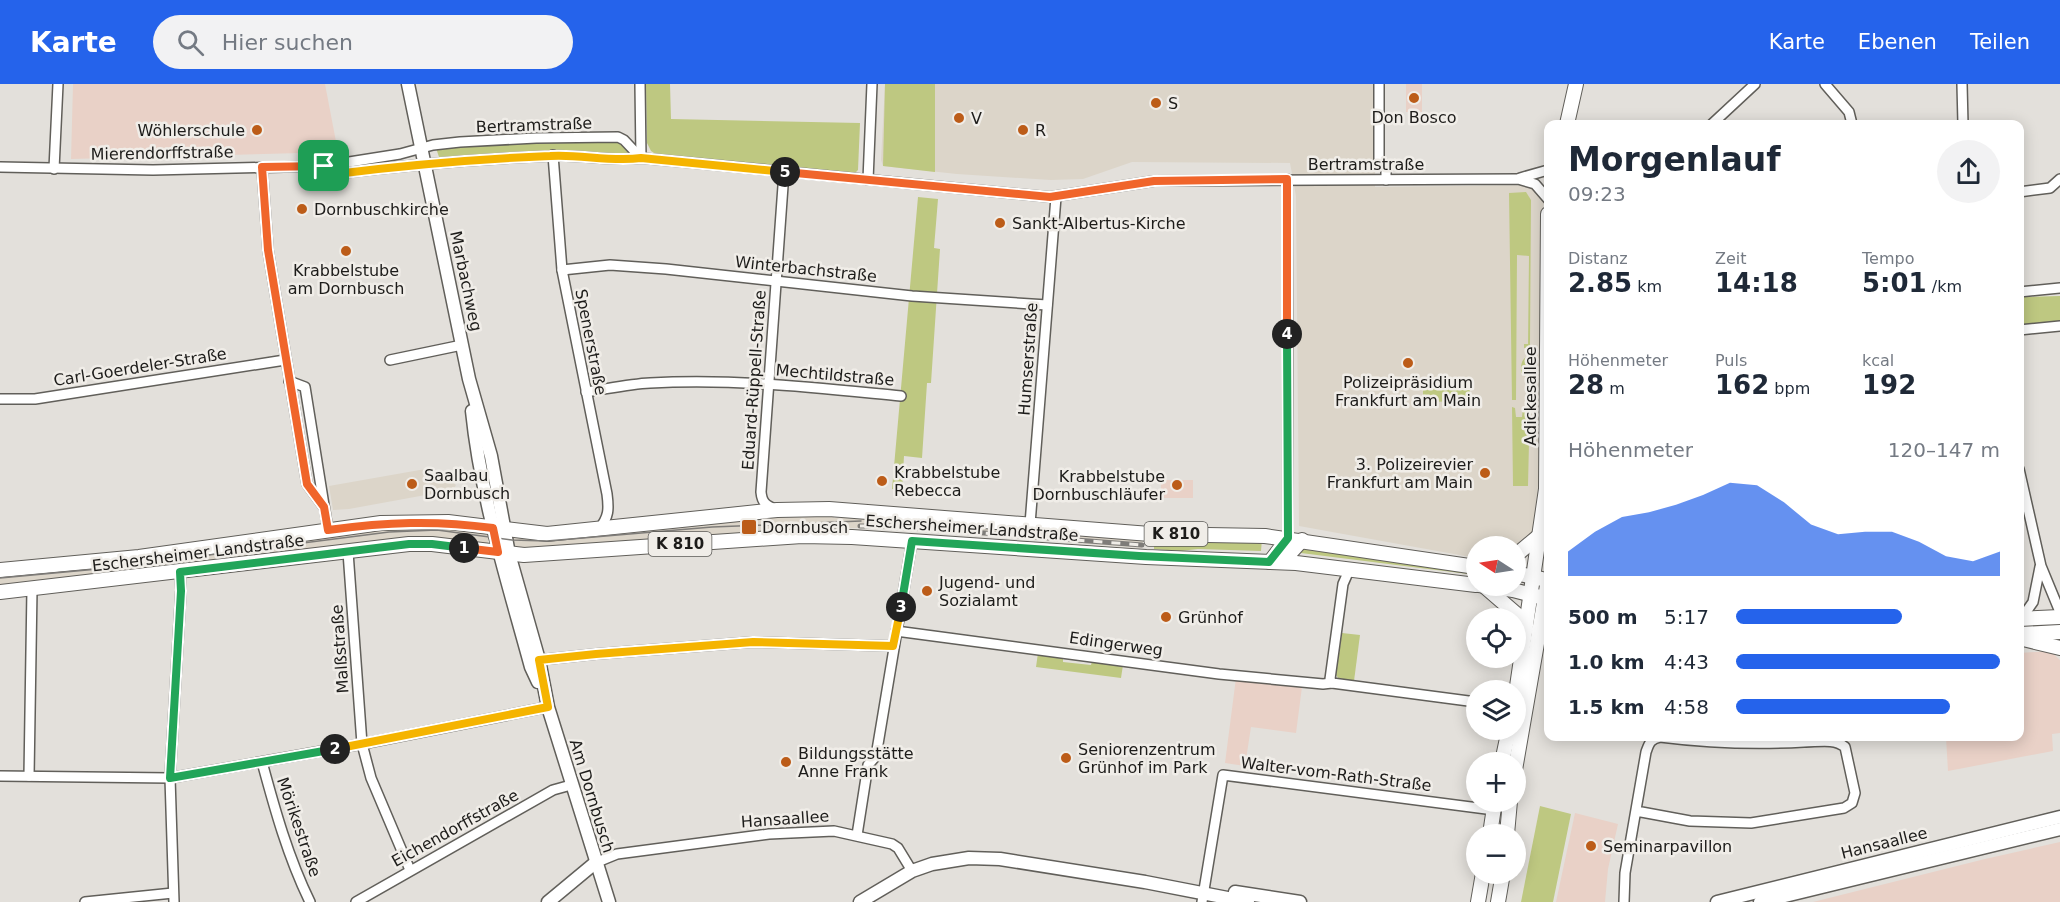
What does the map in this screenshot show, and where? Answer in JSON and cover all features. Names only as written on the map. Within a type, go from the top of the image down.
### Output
[{"type":"main road","name":"Marbachweg","points":[[408,84],[469,379],[491,456],[503,553]]},
{"type":"main road","points":[[1559,120],[1567,84]]},
{"type":"main road","points":[[1568,120],[1576,84]]},
{"type":"main road","name":"Adickesallee","points":[[1544,504],[1540,534],[1544,570]]},
{"type":"main road","name":"Eschersheimer Landstraße","points":[[0,570],[139,556],[328,530],[420,521],[547,534],[777,510],[829,509],[1150,534],[1288,553],[1466,566]]},
{"type":"main road","points":[[1526,546],[1540,534]]},
{"type":"main road","name":"Eschersheimer Landstraße","points":[[0,592],[409,544],[432,544],[503,553],[547,555],[802,536],[1139,556],[1288,553],[1350,568],[1466,583]]},
{"type":"main road","name":"Am Dornbusch","points":[[503,553],[539,660],[547,704],[609,902]]},
{"type":"main road","name":"Am Dornbusch","points":[[503,553],[531,667],[547,704]]},
{"type":"main road","points":[[1526,575],[1544,579]]},
{"type":"main road","points":[[1526,628],[1532,594],[1544,580]]},
{"type":"main road","name":"Eschersheimer Landstraße","points":[[1526,593],[1544,598]]},
{"type":"main road","points":[[1494,596],[1509,608]]},
{"type":"main road","points":[[2024,618],[2060,614]]},
{"type":"main road","points":[[1518,752],[1544,615]]},
{"type":"main road","points":[[2024,636],[2060,632]]},
{"type":"main road","points":[[2024,637],[2060,648]]},
{"type":"main road","name":"Hansaallee","points":[[1717,902],[2060,817]]},
{"type":"main road","name":"Hansaallee","points":[[1760,902],[2060,829]]},
{"type":"main road","points":[[860,902],[912,871],[932,864],[957,860],[1000,859],[1248,902]]},
{"type":"main road","points":[[548,902],[595,863]]},
{"type":"main road","points":[[1478,902],[1481,884]]},
{"type":"main road","points":[[1498,902],[1501,884]]},
{"type":"main road","points":[[1203,895],[1300,902]]},
{"type":"street","points":[[54,169],[58,84]]},
{"type":"street","points":[[640,84],[641,158]]},
{"type":"street","points":[[868,180],[872,84]]},
{"type":"street","points":[[1379,84],[1379,161],[1386,165],[1386,180]]},
{"type":"street","points":[[1716,120],[1755,84]]},
{"type":"street","points":[[1825,84],[1849,112],[1851,120]]},
{"type":"street","points":[[1962,84],[1963,120]]},
{"type":"street","name":"Bertramstraße","points":[[421,148],[460,142],[618,137],[624,140],[641,158]]},
{"type":"street","name":"Mierendorffstraße","points":[[0,167],[54,169],[324,166],[400,154],[421,148]]},
{"type":"street","name":"Bertramstraße","points":[[424,163],[553,155],[624,160],[641,158],[1056,196],[1154,181],[1518,179],[1544,171]]},
{"type":"street","name":"Spenerstraße","points":[[553,155],[562,270],[609,508],[606,519],[598,529]]},
{"type":"street","name":"Mierendorffstraße","points":[[324,166],[336,174],[424,163]]},
{"type":"street","points":[[262,167],[268,250],[307,484],[324,507]]},
{"type":"street","name":"Eduard-Rüppell-Straße","points":[[777,510],[766,505],[761,492],[784,172]]},
{"type":"street","points":[[1287,179],[1288,553]]},
{"type":"street","points":[[1518,179],[1535,184],[1544,194]]},
{"type":"street","points":[[2024,191],[2050,188],[2060,179]]},
{"type":"street","name":"Humserstraße","points":[[1030,524],[1056,196]]},
{"type":"street","name":"Winterbachstraße","points":[[562,270],[610,265],[776,280],[912,296],[1047,305]]},
{"type":"street","points":[[2024,292],[2060,288]]},
{"type":"street","points":[[2024,330],[2060,326]]},
{"type":"street","points":[[390,360],[462,345]]},
{"type":"street","name":"Carl-Goerdeler-Straße","points":[[0,399],[35,399],[285,360]]},
{"type":"street","points":[[289,381],[304,387],[328,530]]},
{"type":"street","name":"Mechtildstraße","points":[[586,392],[647,383],[712,382],[769,384],[901,396]]},
{"type":"street","points":[[2024,491],[2040,561],[2060,614]]},
{"type":"street","points":[[857,836],[868,765],[876,756],[912,541]]},
{"type":"street","name":"Malßstraße","points":[[348,552],[362,744],[371,778],[410,870]]},
{"type":"street","points":[[2024,614],[2033,602],[2040,561]]},
{"type":"street","points":[[1332,683],[1330,679],[1344,582],[1350,568]]},
{"type":"street","points":[[85,902],[173,897],[170,778],[181,591],[180,572]]},
{"type":"street","points":[[29,776],[32,589]]},
{"type":"street","name":"Edingerweg","points":[[896,631],[1227,674],[1332,683],[1466,701]]},
{"type":"street","points":[[539,660],[753,642],[893,646]]},
{"type":"street","points":[[0,776],[170,778],[362,744],[547,704]]},
{"type":"street","points":[[1624,902],[1624,873],[1650,741]]},
{"type":"street","points":[[1636,811],[1690,821],[1751,823],[1844,808],[1852,803],[1855,793],[1845,747],[1836,741],[1778,744],[1695,741]]},
{"type":"street","name":"Mörikestraße","points":[[262,762],[278,822],[298,877],[310,902]]},
{"type":"street","name":"Walter-vom-Rath-Straße","points":[[1203,895],[1223,775],[1466,802]]},
{"type":"street","name":"Eichendorffstraße","points":[[356,902],[553,790],[571,785]]},
{"type":"street","name":"Hansaallee","points":[[595,863],[616,854],[769,834],[834,831],[895,846],[912,871]]},
{"type":"shaded area","points":[[73,84],[325,84],[338,152],[71,159]]},
{"type":"shaded area","points":[[885,84],[1375,84],[1375,187],[1544,185],[1540,466],[1533,532],[1526,543],[1526,536],[1466,536],[1466,556],[1299,526],[1296,196],[1290,163],[1132,162],[1083,179],[1051,180],[957,174],[883,166],[881,160]]},
{"type":"shaded area","name":"Don Bosco","points":[[1406,84],[1422,84],[1422,112],[1406,112]]},
{"type":"shaded area","points":[[431,468],[456,485],[453,490],[333,510],[329,486]]},
{"type":"shaded area","name":"Krabbelstube Dornbuschläufer","points":[[1161,480],[1193,480],[1193,498],[1161,498]]},
{"type":"shaded area","points":[[834,514],[834,518],[888,519],[1143,539],[1142,548],[886,528],[845,528],[845,532],[680,540],[679,537],[547,549],[515,547],[513,538],[548,539],[664,525]]},
{"type":"shaded area","points":[[433,527],[488,531],[488,545],[413,538],[389,539],[0,586],[0,576],[391,529]]},
{"type":"shaded area","points":[[2050,651],[2060,660],[2060,733],[2052,734],[2053,751],[1948,771],[1946,741],[2024,741],[2024,653]]},
{"type":"shaded area","points":[[1236,678],[1302,687],[1296,733],[1251,727],[1245,766],[1225,763]]},
{"type":"shaded area","name":"Seminarpavillon","points":[[1575,813],[1618,824],[1608,869],[1605,902],[1556,902]]},
{"type":"shaded area","points":[[2060,842],[2060,902],[1813,902],[1985,859]]},
{"type":"green space","points":[[646,84],[670,84],[671,119],[860,123],[858,170],[855,173],[657,155],[651,151],[647,143]]},
{"type":"green space","points":[[885,84],[935,84],[935,172],[883,166]]},
{"type":"green space","points":[[538,141],[621,141],[629,150],[628,155],[553,153],[439,157],[436,148]]},
{"type":"green space","points":[[1526,192],[1531,200],[1530,348],[1524,348],[1524,344],[1528,344],[1529,256],[1517,255],[1516,400],[1512,400],[1509,193]]},
{"type":"green space","points":[[918,197],[938,199],[934,248],[940,249],[931,383],[927,383],[922,458],[904,456],[902,491],[892,489]]},
{"type":"green space","points":[[2060,296],[2060,330],[2024,334],[2024,297]]},
{"type":"green space","points":[[1531,355],[1528,486],[1513,486],[1512,407],[1515,408],[1516,417],[1522,417],[1523,407],[1527,407],[1527,374],[1521,373],[1522,364],[1523,359]]},
{"type":"green space","points":[[1470,385],[1470,401],[1423,402],[1423,386]]},
{"type":"green space","points":[[1154,539],[1262,539],[1261,551],[1198,549],[1180,551],[1154,549]]},
{"type":"green space","points":[[1301,549],[1466,572],[1466,574],[1301,553]]},
{"type":"green space","points":[[1342,633],[1360,635],[1354,681],[1339,679],[1336,675]]},
{"type":"green space","points":[[1038,653],[1063,656],[1063,662],[1091,665],[1092,661],[1123,665],[1121,678],[1036,667]]},
{"type":"green space","points":[[1540,806],[1571,814],[1553,902],[1521,902]]},
{"type":"tram line","points":[[0,578],[98,569],[389,532],[437,530],[512,540],[547,541],[712,527],[861,521]]},
{"type":"railway","points":[[860,526],[891,526],[1142,545]]},
{"type":"place","name":"Don Bosco","points":[[1414,98]]},
{"type":"place","name":"S","points":[[1156,103]]},
{"type":"place","name":"V","points":[[959,118]]},
{"type":"place","name":"Wöhlerschule","points":[[257,130]]},
{"type":"place","name":"R","points":[[1023,130]]},
{"type":"place","name":"Dornbuschkirche","points":[[302,209]]},
{"type":"place","name":"Sankt-Albertus-Kirche","points":[[1000,223]]},
{"type":"place","name":"Krabbelstube am Dornbusch","points":[[346,251]]},
{"type":"place","name":"Polizeipräsidium Frankfurt am Main","points":[[1408,363]]},
{"type":"place","name":"3. Polizeirevier Frankfurt am Main","points":[[1485,473]]},
{"type":"place","name":"Krabbelstube Rebecca","points":[[882,481]]},
{"type":"place","name":"Saalbau Dornbusch","points":[[412,484]]},
{"type":"place","name":"Krabbelstube Dornbuschläufer","points":[[1177,485]]},
{"type":"place","name":"Dornbusch","points":[[749,527]]},
{"type":"place","name":"Jugend- und Sozialamt","points":[[927,591]]},
{"type":"place","name":"Grünhof","points":[[1166,617]]},
{"type":"place","name":"Seniorenzentrum Grünhof im Park","points":[[1066,758]]},
{"type":"place","name":"Bildungsstätte Anne Frank","points":[[786,762]]},
{"type":"place","name":"Seminarpavillon","points":[[1591,846]]},
{"type":"route","points":[[553,155],[624,160],[641,158],[1050,197],[1154,181],[1287,179],[1288,538],[1269,562],[912,541],[893,646],[753,642],[539,660],[548,707],[362,744],[170,778],[181,591],[180,572],[409,544],[432,544],[498,552],[493,528],[473,525],[432,521],[328,530],[324,507],[307,484],[268,250],[262,167],[324,166],[336,174],[435,162],[553,155]]}]
